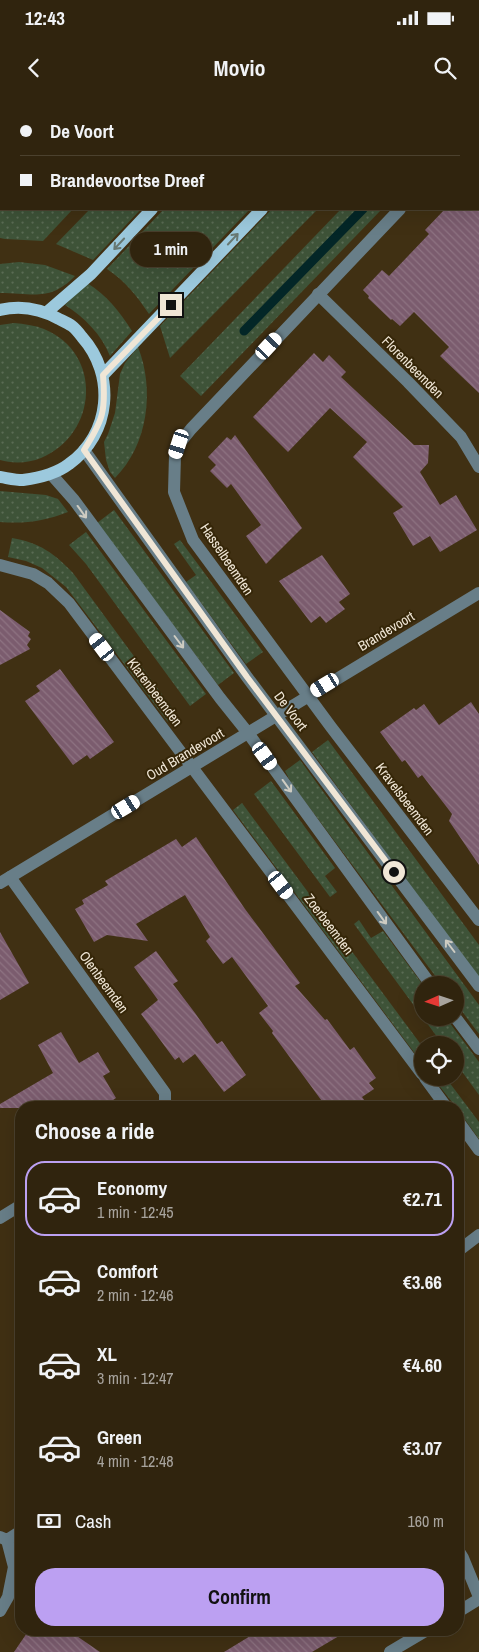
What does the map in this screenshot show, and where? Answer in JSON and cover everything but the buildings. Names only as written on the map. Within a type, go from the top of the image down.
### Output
[{"type":"main road","points":[[47,312],[91,274],[151,210]]},
{"type":"main road","points":[[103,375],[261,210]]},
{"type":"main road","points":[[0,310],[25,308],[47,312],[73,326],[92,348],[103,375],[105,402],[98,428],[84,450],[69,464],[51,474],[21,480],[0,476]]},
{"type":"street","name":"Hasselbeemden","points":[[308,695],[193,540],[174,492],[175,455],[179,444],[191,429],[399,210]]},
{"type":"street","name":"Florenbeemden","points":[[318,294],[408,382],[460,437],[479,467]]},
{"type":"street","name":"De Voort","points":[[84,450],[277,716],[479,986]]},
{"type":"street","points":[[51,474],[74,500],[214,690],[248,733],[424,976]]},
{"type":"street","name":"Klarenbeemden","points":[[0,565],[33,574],[48,582],[69,602],[193,767]]},
{"type":"street","name":"Brandevoort","points":[[308,695],[479,593]]},
{"type":"street","name":"Oud Brandevoort","points":[[5,880],[277,716],[308,695]]},
{"type":"street","name":"Kravelsbeemden","points":[[308,695],[479,920]]},
{"type":"street","name":"Zoerbeemden","points":[[193,767],[414,1063]]},
{"type":"street","name":"Olenbeemden","points":[[5,880],[165,1093],[166,1101]]},
{"type":"street","points":[[462,1026],[479,1049]]},
{"type":"street","points":[[431,1086],[442,1101]]},
{"type":"street","points":[[464,1129],[479,1150]]},
{"type":"street","points":[[0,1218],[15,1209]]},
{"type":"street","points":[[464,1246],[479,1235]]},
{"type":"street","points":[[0,1610],[8,1598],[14,1567],[4,1538]]},
{"type":"street","points":[[464,1560],[479,1598],[464,1608]]},
{"type":"street","points":[[390,1652],[417,1636]]},
{"type":"green space","points":[[0,210],[72,210],[43,241],[0,238]]},
{"type":"green space","points":[[89,210],[140,210],[93,260],[56,244]]},
{"type":"green space","points":[[163,210],[249,210],[149,314],[130,289],[107,269]]},
{"type":"green space","points":[[271,210],[317,210],[170,358],[160,326]]},
{"type":"green space","points":[[340,210],[381,210],[201,396],[180,376]]},
{"type":"green space","points":[[19,262],[45,265],[75,276],[57,290],[49,293],[0,293],[0,264]]},
{"type":"green space","points":[[87,283],[112,304],[132,331],[110,356],[92,327],[65,305]]},
{"type":"green space","points":[[14,323],[44,329],[63,340],[76,356],[84,374],[86,394],[83,413],[74,431],[60,447],[41,458],[21,462],[0,460],[0,325]]},
{"type":"green space","points":[[138,347],[146,381],[147,399],[145,416],[135,450],[115,478],[110,472],[106,460],[104,442],[115,413],[120,374],[125,363]]},
{"type":"green space","points":[[0,491],[46,495],[58,499],[68,512],[35,521],[18,523],[0,522]]},
{"type":"green space","points":[[114,510],[234,673],[218,685],[97,523]]},
{"type":"green space","points":[[86,532],[206,694],[190,706],[86,564],[69,545]]},
{"type":"green space","points":[[12,538],[31,543],[46,550],[73,573],[177,715],[168,722],[66,587],[42,568],[26,561],[8,557]]},
{"type":"green space","points":[[180,540],[263,652],[246,664],[186,582],[196,575],[174,544]]},
{"type":"green space","points":[[328,740],[479,945],[479,979],[312,752]]},
{"type":"green space","points":[[300,760],[458,976],[435,976],[292,784],[285,771]]},
{"type":"green space","points":[[271,781],[335,868],[325,876],[337,892],[330,897],[254,794]]},
{"type":"green space","points":[[242,803],[415,1036],[414,1052],[233,810]]},
{"type":"green space","points":[[359,920],[371,938],[383,931],[416,976],[414,976],[414,1006],[354,924]]},
{"type":"green space","points":[[464,984],[479,1005],[479,1034],[464,1014]]},
{"type":"green space","points":[[429,1026],[452,1026],[460,1036],[436,1036]]},
{"type":"green space","points":[[464,1042],[479,1062],[479,1095],[464,1074]]},
{"type":"green space","points":[[439,1086],[452,1086],[463,1101],[451,1101]]},
{"type":"green space","points":[[464,1102],[479,1122],[479,1139],[464,1118]]},
{"type":"waterway","points":[[244,331],[362,210]]},
{"type":"route","points":[[171,305],[103,375],[105,402],[98,428],[84,450],[247,677],[394,872]]}]
